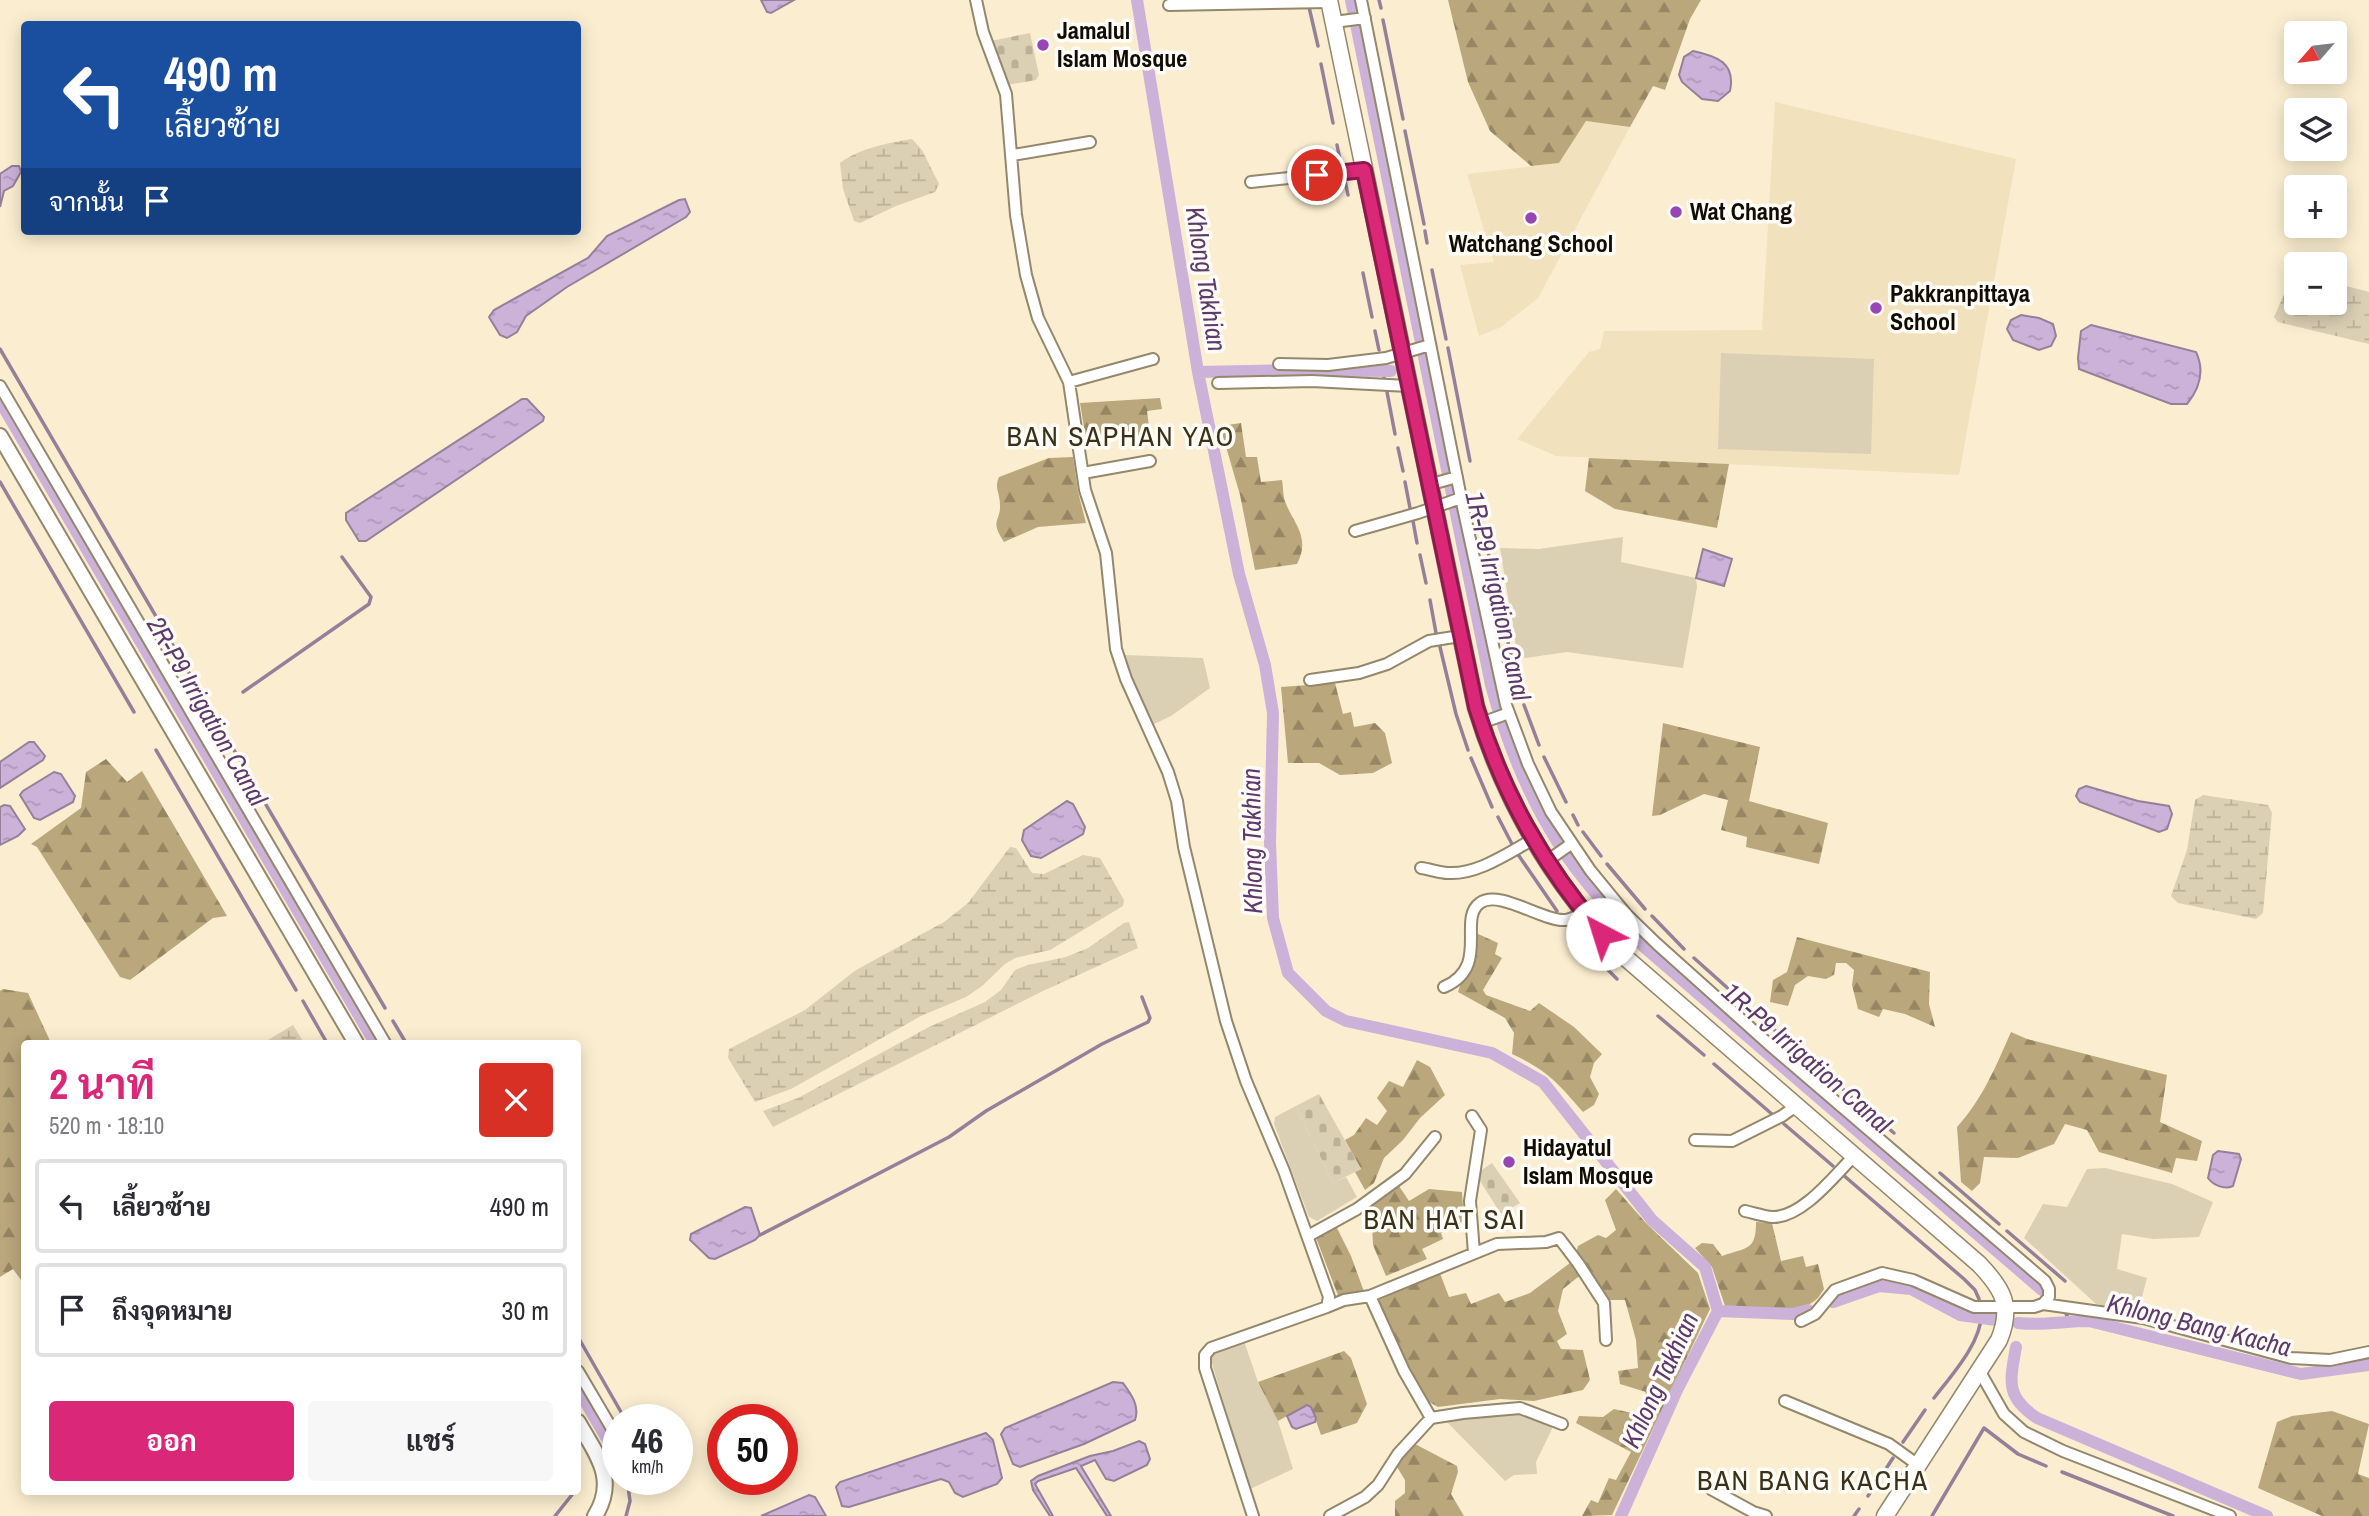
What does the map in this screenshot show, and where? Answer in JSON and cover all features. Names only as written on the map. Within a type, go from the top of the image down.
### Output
[{"type":"main road","points":[[1329,1],[1338,22],[1364,170],[1406,352],[1408,386],[1439,506],[1460,636],[1504,784],[1532,840],[1551,858],[1583,912],[1619,952],[1979,1264],[1999,1288],[2006,1308],[2004,1329],[1999,1340],[1885,1516]]},
{"type":"street","points":[[976,0],[983,32],[1006,94],[1016,215],[1032,300],[1069,382],[1090,510],[1106,553],[1116,649],[1131,691],[1168,772],[1177,801],[1194,895],[1226,1021],[1246,1081],[1308,1236],[1329,1297],[1327,1307]]},
{"type":"street","points":[[1361,0],[1454,477],[1506,713],[1569,846],[1626,914],[1675,961],[2045,1281],[2049,1297],[2043,1304]]},
{"type":"street","points":[[1169,5],[1329,1]]},
{"type":"street","points":[[1338,22],[1363,18]]},
{"type":"street","points":[[1013,155],[1090,142]]},
{"type":"street","points":[[1251,182],[1364,170]]},
{"type":"street","points":[[1279,365],[1328,365],[1387,358],[1428,345]]},
{"type":"street","points":[[1069,382],[1153,359]]},
{"type":"street","points":[[1218,383],[1312,381],[1408,386]]},
{"type":"street","points":[[0,386],[195,724],[383,1040]]},
{"type":"street","points":[[0,436],[178,733],[354,1040]]},
{"type":"street","points":[[1083,473],[1150,461]]},
{"type":"street","points":[[1434,483],[1454,477]]},
{"type":"street","points":[[1354,531],[1459,499]]},
{"type":"street","points":[[1310,680],[1359,673],[1387,664],[1429,641],[1460,636]]},
{"type":"street","points":[[1486,722],[1506,713]]},
{"type":"street","points":[[178,733],[195,724]]},
{"type":"street","points":[[1421,868],[1444,873],[1460,872],[1504,855],[1532,840]]},
{"type":"street","points":[[1551,858],[1569,846]]},
{"type":"street","points":[[1444,987],[1457,982],[1467,968],[1474,909],[1481,902],[1491,900],[1513,904],[1546,918],[1566,921],[1583,912]]},
{"type":"street","points":[[1695,1140],[1732,1141],[1796,1106]]},
{"type":"street","points":[[1472,1116],[1481,1130],[1470,1201],[1474,1253]]},
{"type":"street","points":[[1308,1236],[1357,1209],[1405,1174],[1435,1137]]},
{"type":"street","points":[[1745,1212],[1772,1217],[1796,1210],[1854,1156]]},
{"type":"street","points":[[1253,1516],[1205,1368],[1205,1355],[1211,1348],[1344,1300],[1370,1296],[1497,1244],[1546,1242],[1559,1238],[1604,1303],[1606,1340]]},
{"type":"street","points":[[1801,1321],[1815,1314],[1835,1290],[1882,1273],[1913,1280],[1974,1307],[2023,1309],[2043,1304],[2143,1318],[2291,1359],[2330,1360],[2369,1352]]},
{"type":"street","points":[[1370,1296],[1404,1371],[1431,1418]]},
{"type":"street","points":[[1980,1372],[2004,1414],[2024,1432],[2063,1451],[2230,1516]]},
{"type":"street","points":[[581,1376],[602,1412]]},
{"type":"street","points":[[1785,1401],[1889,1444],[1918,1465]]},
{"type":"street","points":[[1330,1516],[1365,1497],[1378,1485],[1398,1454],[1431,1418],[1520,1408],[1562,1424]]},
{"type":"street","points":[[581,1427],[602,1465]]},
{"type":"street","points":[[1711,1489],[1753,1512],[1766,1516]]},
{"type":"street","points":[[595,1516],[605,1495]]},
{"type":"shaded area","name":"Pakkranpittaya School","points":[[1775,102],[2016,159],[1959,475],[1556,456],[1517,439],[1589,352],[1600,349],[1604,331],[1762,330]]},
{"type":"shaded area","name":"Watchang School","points":[[1586,121],[1630,127],[1538,298],[1501,327],[1479,336],[1460,265],[1494,262],[1467,174],[1559,163]]},
{"type":"green space","points":[[1448,0],[1701,0],[1690,19],[1665,90],[1653,86],[1630,127],[1586,121],[1559,163],[1531,166],[1490,131],[1468,82]]},
{"type":"green space","points":[[1030,33],[1039,75],[1036,80],[1007,85],[991,41]]},
{"type":"green space","points":[[912,139],[922,150],[939,184],[935,192],[860,223],[854,221],[843,189],[840,163],[865,150]]},
{"type":"green space","points":[[2347,286],[2369,292],[2369,344],[2278,322],[2274,317],[2284,294],[2284,315],[2347,315]]},
{"type":"green space","points":[[1721,353],[1874,359],[1871,454],[1718,449]]},
{"type":"green space","points":[[1160,398],[1162,409],[1147,411],[1150,435],[1086,440],[1080,403]]},
{"type":"green space","points":[[1241,423],[1246,457],[1257,457],[1261,482],[1282,480],[1287,507],[1301,537],[1301,554],[1297,564],[1255,570],[1240,495],[1220,426]]},
{"type":"green space","points":[[1073,457],[1086,523],[1038,527],[1004,542],[996,525],[1000,510],[997,488],[999,477],[1049,458]]},
{"type":"green space","points":[[1589,458],[1729,464],[1717,528],[1615,509],[1585,491]]},
{"type":"green space","points":[[1623,537],[1621,562],[1696,578],[1697,587],[1683,668],[1567,652],[1518,659],[1500,548],[1539,549]]},
{"type":"green space","points":[[1124,655],[1203,658],[1210,688],[1171,716],[1154,724]]},
{"type":"green space","points":[[1335,683],[1343,714],[1351,712],[1354,727],[1375,723],[1385,733],[1392,763],[1373,773],[1340,775],[1319,763],[1288,763],[1281,687]]},
{"type":"green space","points":[[1663,723],[1760,747],[1749,801],[1828,823],[1819,864],[1746,847],[1747,837],[1721,830],[1728,800],[1704,794],[1660,815],[1652,816]]},
{"type":"green space","points":[[106,759],[127,782],[142,771],[227,916],[213,918],[130,980],[120,977],[37,847],[31,844],[81,808],[86,772]]},
{"type":"green space","points":[[2203,795],[2268,805],[2272,813],[2263,913],[2256,919],[2178,903],[2171,896],[2187,850],[2195,800]]},
{"type":"green space","points":[[1010,847],[1016,848],[1032,873],[1044,874],[1083,855],[1100,858],[1124,900],[1123,906],[1050,950],[1015,958],[966,997],[921,1016],[791,1089],[755,1102],[728,1058],[729,1049],[805,1010],[856,970],[944,922],[968,903]]},
{"type":"green space","points":[[1129,922],[1138,948],[1043,991],[773,1127],[763,1111],[798,1098],[929,1027],[985,1002],[1001,990],[1015,970],[1066,957],[1088,948]]},
{"type":"green space","points":[[1476,933],[1498,943],[1495,954],[1502,958],[1483,990],[1486,995],[1530,1011],[1539,1003],[1574,1027],[1602,1054],[1594,1063],[1590,1077],[1599,1094],[1594,1105],[1583,1112],[1551,1078],[1512,1054],[1514,1033],[1505,1018],[1458,992]]},
{"type":"green space","points":[[1797,937],[1930,972],[1929,1004],[1935,1027],[1905,1014],[1883,1009],[1879,1017],[1858,1009],[1852,985],[1854,970],[1846,963],[1836,963],[1834,975],[1826,979],[1808,976],[1795,985],[1788,1006],[1770,1002],[1773,980],[1787,972]]},
{"type":"green space","points":[[3,989],[28,993],[50,1040],[21,1040],[21,1280],[13,1269],[0,1277],[0,991]]},
{"type":"green space","points":[[293,1025],[302,1040],[268,1040]]},
{"type":"green space","points":[[2011,1032],[2027,1039],[2167,1075],[2160,1122],[2202,1141],[2197,1161],[2176,1158],[2172,1173],[2099,1152],[2087,1130],[2065,1124],[2054,1144],[2018,1158],[1984,1157],[1980,1183],[1972,1191],[1961,1182],[1957,1127],[1981,1094]]},
{"type":"green space","points":[[1417,1060],[1430,1067],[1445,1095],[1384,1158],[1374,1183],[1365,1190],[1355,1172],[1361,1169],[1345,1140],[1354,1135],[1366,1118],[1377,1125],[1387,1111],[1377,1098],[1389,1081],[1403,1087]]},
{"type":"green space","points":[[1319,1094],[1361,1169],[1333,1183],[1296,1106]]},
{"type":"green space","points":[[1296,1106],[1333,1183],[1346,1177],[1357,1197],[1317,1221],[1309,1217],[1274,1124],[1275,1117]]},
{"type":"green space","points":[[1492,1163],[1520,1203],[1501,1214],[1478,1178],[1480,1171]]},
{"type":"green space","points":[[2105,1168],[2172,1184],[2213,1202],[2199,1237],[2153,1239],[2122,1234],[2117,1269],[2147,1278],[2139,1308],[2133,1311],[2096,1304],[2024,1238],[2043,1204],[2067,1207],[2087,1169]]},
{"type":"green space","points":[[1397,1183],[1409,1201],[1429,1189],[1462,1192],[1464,1221],[1441,1233],[1443,1239],[1422,1249],[1427,1259],[1386,1276],[1373,1245],[1372,1224],[1365,1205]]},
{"type":"green space","points":[[1616,1189],[1646,1223],[1698,1273],[1710,1309],[1612,1515],[1582,1516],[1591,1500],[1598,1503],[1609,1478],[1616,1480],[1631,1452],[1576,1423],[1579,1416],[1603,1417],[1614,1409],[1636,1414],[1646,1392],[1620,1384],[1618,1371],[1638,1368],[1636,1340],[1625,1300],[1610,1300],[1587,1270],[1563,1289],[1558,1311],[1567,1334],[1557,1341],[1561,1349],[1583,1350],[1590,1380],[1583,1390],[1534,1401],[1500,1399],[1438,1407],[1429,1402],[1398,1348],[1379,1300],[1390,1295],[1388,1287],[1438,1268],[1449,1297],[1466,1293],[1471,1304],[1499,1293],[1505,1302],[1530,1293],[1574,1260],[1578,1246],[1598,1235],[1606,1238],[1616,1230],[1605,1200]]},
{"type":"green space","points":[[1756,1222],[1772,1223],[1781,1261],[1803,1256],[1806,1267],[1818,1264],[1824,1289],[1814,1301],[1804,1306],[1782,1309],[1725,1306],[1712,1267],[1695,1248],[1702,1243],[1713,1244],[1722,1256],[1744,1249],[1752,1243]]},
{"type":"green space","points":[[1335,1224],[1351,1256],[1366,1297],[1342,1306],[1315,1235]]},
{"type":"green space","points":[[1243,1338],[1258,1382],[1278,1421],[1293,1469],[1250,1489],[1210,1357],[1216,1347]]},
{"type":"green space","points":[[1344,1351],[1351,1358],[1367,1404],[1357,1423],[1321,1435],[1311,1407],[1307,1405],[1278,1421],[1258,1382]]},
{"type":"green space","points":[[2332,1411],[2369,1424],[2358,1474],[2369,1478],[2369,1516],[2322,1516],[2258,1488],[2277,1422],[2292,1416]]},
{"type":"green space","points":[[1522,1412],[1550,1423],[1552,1429],[1536,1462],[1537,1474],[1514,1475],[1505,1481],[1445,1420]]},
{"type":"green space","points":[[1409,1445],[1417,1445],[1457,1466],[1458,1472],[1451,1494],[1464,1516],[1395,1516],[1395,1501],[1405,1493],[1405,1480],[1397,1467],[1400,1455]]},
{"type":"water","points":[[761,0],[794,0],[771,13],[767,12]]},
{"type":"water","points":[[1693,51],[1717,58],[1727,67],[1731,81],[1730,91],[1718,101],[1702,99],[1682,82],[1679,75],[1684,57]]},
{"type":"water","points":[[12,166],[19,166],[21,172],[13,186],[4,191],[0,207],[0,174]]},
{"type":"water","points":[[685,199],[690,212],[686,217],[567,287],[526,316],[517,332],[507,338],[500,335],[489,317],[494,310],[588,258],[607,236]]},
{"type":"water","points":[[2021,315],[2053,324],[2056,336],[2051,346],[2039,350],[2013,340],[2007,329],[2011,320]]},
{"type":"water","points":[[2091,325],[2196,352],[2200,379],[2187,404],[2171,404],[2079,369],[2081,331]]},
{"type":"water","points":[[522,399],[527,399],[544,417],[543,421],[366,541],[359,541],[346,520],[346,513]]},
{"type":"water","points":[[1703,549],[1732,559],[1724,586],[1696,578]]},
{"type":"water","points":[[29,742],[34,742],[45,756],[43,760],[0,788],[0,762]]},
{"type":"water","points":[[54,772],[61,774],[75,796],[73,802],[40,820],[34,818],[20,795]]},
{"type":"water","points":[[2086,786],[2138,801],[2169,806],[2172,814],[2167,829],[2159,832],[2080,802],[2076,796],[2079,789]]},
{"type":"water","points":[[1067,801],[1073,804],[1085,827],[1083,834],[1041,858],[1031,856],[1022,840],[1024,830]]},
{"type":"water","points":[[10,806],[25,829],[18,836],[0,845],[0,807]]},
{"type":"water","points":[[2218,1151],[2239,1154],[2241,1159],[2233,1186],[2219,1186],[2208,1178],[2213,1155]]},
{"type":"water","points":[[745,1207],[751,1208],[760,1235],[755,1240],[715,1259],[709,1258],[690,1240],[691,1234]]},
{"type":"water","points":[[1113,1382],[1123,1383],[1132,1396],[1136,1405],[1135,1420],[1084,1444],[1020,1467],[1013,1464],[1001,1434],[1005,1428]]},
{"type":"water","points":[[1307,1405],[1311,1407],[1315,1422],[1296,1429],[1292,1427],[1287,1416]]},
{"type":"water","points":[[986,1433],[993,1440],[1002,1478],[997,1484],[963,1497],[955,1493],[949,1482],[941,1479],[849,1507],[842,1506],[836,1487],[840,1482]]},
{"type":"water","points":[[1139,1441],[1145,1444],[1150,1459],[1147,1465],[1114,1481],[1106,1479],[1095,1460],[1081,1466],[1111,1516],[1107,1516],[1076,1468],[1035,1484],[1053,1516],[1050,1516],[1033,1490],[1031,1481],[1038,1476]]},
{"type":"water","points":[[809,1495],[815,1497],[826,1516],[761,1516]]},
{"type":"waterway","name":"Khlong Takhian","points":[[1137,0],[1198,372],[1239,574],[1265,665],[1273,713],[1270,843],[1273,918],[1288,973],[1326,1011],[1346,1021],[1492,1053],[1543,1082],[1652,1220],[1705,1267],[1718,1311],[1677,1390],[1621,1516]]},
{"type":"waterway","name":"1R-P9 Irrigation Canal","points":[[1351,0],[1491,685],[1503,726],[1537,806],[1577,871],[1644,947],[2042,1290]]},
{"type":"waterway","points":[[1379,0],[1381,8]]},
{"type":"waterway","points":[[1309,7],[1318,46]]},
{"type":"waterway","points":[[1383,20],[1403,119]]},
{"type":"waterway","points":[[1321,64],[1333,123]]},
{"type":"waterway","points":[[1405,131],[1424,224]]},
{"type":"waterway","points":[[1337,145],[1341,164]]},
{"type":"waterway","points":[[1344,176],[1348,195]]},
{"type":"waterway","points":[[1425,231],[1427,243]]},
{"type":"waterway","points":[[1432,270],[1446,339]]},
{"type":"waterway","points":[[1363,273],[1372,317]]},
{"type":"waterway","points":[[1375,331],[1379,350]]},
{"type":"waterway","points":[[1448,348],[1470,461]]},
{"type":"waterway","points":[[0,349],[210,709]]},
{"type":"waterway","points":[[1381,364],[1384,377]]},
{"type":"waterway","points":[[1198,372],[1391,371]]},
{"type":"waterway","points":[[1387,392],[1395,434]]},
{"type":"waterway","name":"2R-P9 Irrigation Canal","points":[[0,401],[373,1040]]},
{"type":"waterway","points":[[1398,448],[1403,471]]},
{"type":"waterway","points":[[0,482],[134,712]]},
{"type":"waterway","points":[[1405,482],[1410,508]]},
{"type":"waterway","points":[[1477,496],[1521,696]]},
{"type":"waterway","points":[[1413,521],[1417,543]]},
{"type":"waterway","points":[[1420,555],[1426,583]]},
{"type":"waterway","points":[[243,692],[369,604],[371,597],[342,557]]},
{"type":"waterway","points":[[1430,600],[1436,633]]},
{"type":"waterway","points":[[1440,647],[1456,714],[1468,750]]},
{"type":"waterway","points":[[1524,705],[1539,745]]},
{"type":"waterway","points":[[214,716],[385,1008]]},
{"type":"waterway","points":[[156,750],[296,990]]},
{"type":"waterway","points":[[1544,757],[1566,802]]},
{"type":"waterway","points":[[1471,758],[1492,807]]},
{"type":"waterway","points":[[1573,815],[1578,825]]},
{"type":"waterway","points":[[1498,817],[1513,846]]},
{"type":"waterway","points":[[1583,832],[1601,856]]},
{"type":"waterway","points":[[1517,853],[1557,911]]},
{"type":"waterway","points":[[1607,864],[1645,909]]},
{"type":"waterway","points":[[1652,916],[1684,949]]},
{"type":"waterway","points":[[1569,927],[1579,939]]},
{"type":"waterway","points":[[1589,949],[1598,960]]},
{"type":"waterway","points":[[1694,958],[1779,1034]]},
{"type":"waterway","points":[[1606,968],[1617,979]]},
{"type":"waterway","points":[[760,1235],[949,1137],[986,1111],[1102,1044],[1148,1022],[1150,1018],[1142,997]]},
{"type":"waterway","points":[[303,1001],[325,1040]]},
{"type":"waterway","points":[[1658,1016],[1704,1055]]},
{"type":"waterway","points":[[393,1021],[404,1040]]},
{"type":"waterway","points":[[1789,1042],[1853,1098]]},
{"type":"waterway","points":[[1714,1064],[1773,1115]]},
{"type":"waterway","points":[[1866,1109],[1894,1133]]},
{"type":"waterway","points":[[1784,1124],[1833,1166]]},
{"type":"waterway","points":[[1940,1173],[1999,1224]]},
{"type":"waterway","points":[[1842,1174],[1964,1279],[1975,1290],[1979,1299]]},
{"type":"waterway","points":[[2007,1231],[2065,1281]]},
{"type":"waterway","name":"Khlong Bang Kacha","points":[[1833,1302],[1879,1286],[1911,1289],[1960,1315],[1996,1320]]},
{"type":"waterway","name":"Khlong Bang Kacha","points":[[1718,1311],[1793,1314],[1808,1310]]},
{"type":"waterway","points":[[2064,1310],[2070,1321]]},
{"type":"waterway","points":[[1934,1398],[1971,1347],[1977,1335],[1981,1313]]},
{"type":"waterway","name":"Khlong Bang Kacha","points":[[2018,1323],[2089,1321],[2301,1374],[2369,1365]]},
{"type":"waterway","points":[[581,1342],[616,1404]]},
{"type":"waterway","name":"1R-P9 Irrigation Canal","points":[[2016,1347],[2012,1387],[2019,1403],[2037,1418],[2267,1516]]},
{"type":"waterway","name":"2R-P9 Irrigation Canal","points":[[581,1394],[602,1430]]},
{"type":"waterway","points":[[1903,1442],[1925,1410]]},
{"type":"waterway","points":[[1932,1516],[1984,1428],[2018,1454],[2046,1466]]},
{"type":"waterway","points":[[1868,1496],[1893,1458]]},
{"type":"waterway","points":[[2062,1472],[2173,1516]]},
{"type":"waterway","points":[[555,1516],[572,1495]]},
{"type":"waterway","points":[[626,1516],[629,1495]]},
{"type":"waterway","points":[[1854,1516],[1859,1509]]},
{"type":"place","name":"Jamalul Islam Mosque","points":[[1043,45]]},
{"type":"place","name":"Wat Chang","points":[[1676,212]]},
{"type":"place","name":"Watchang School","points":[[1531,218]]},
{"type":"place","name":"Pakkranpittaya School","points":[[1876,308]]},
{"type":"place","name":"Hidayatul Islam Mosque","points":[[1509,1162]]},
{"type":"district","name":"BAN SAPHAN YAO","points":[[1121,436]]},
{"type":"district","name":"BAN HAT SAI","points":[[1445,1219]]},
{"type":"district","name":"BAN BANG KACHA","points":[[1813,1480]]},
{"type":"route","points":[[1317,175],[1364,170],[1476,707],[1504,784],[1532,840],[1602,934]]}]
